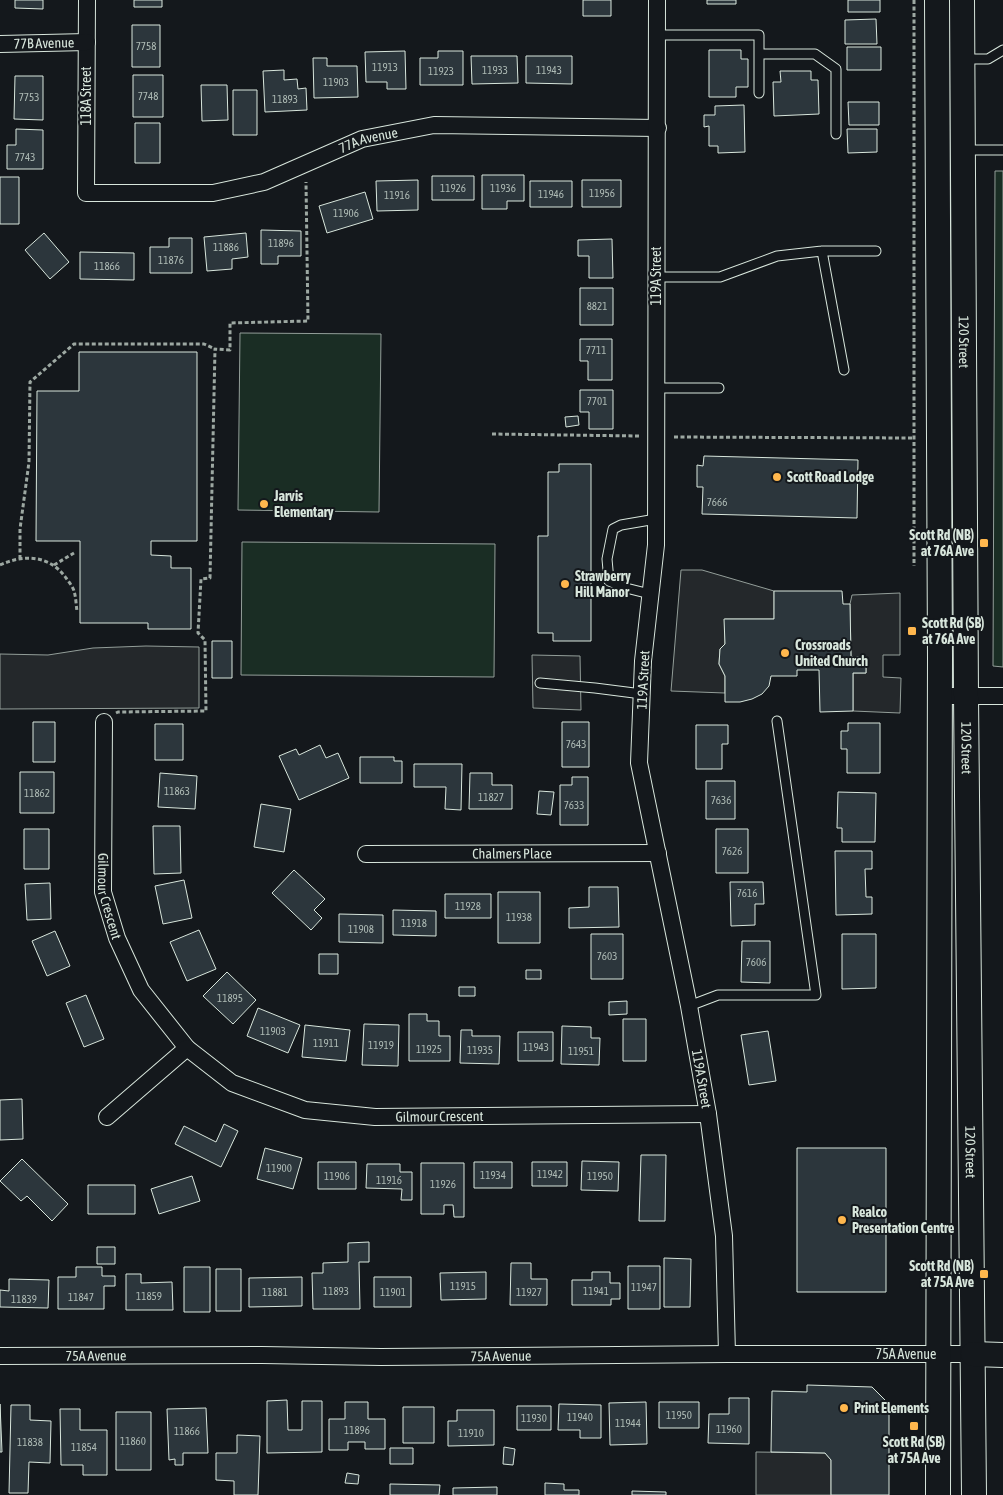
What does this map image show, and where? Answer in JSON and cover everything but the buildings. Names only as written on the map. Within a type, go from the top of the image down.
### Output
[{"type":"main road","name":"120 Street","points":[[937,0],[940,696],[938,1495]]},
{"type":"main road","name":"120 Street","points":[[962,0],[966,696],[974,1495]]},
{"type":"main road","points":[[938,56],[951,81],[951,136],[956,147],[963,150]]},
{"type":"main road","name":"75A Avenue","points":[[973,1354],[1003,1355]]},
{"type":"street","name":"118A Street","points":[[86,0],[86,193]]},
{"type":"street","name":"119A Street","points":[[658,0],[656,545],[643,660],[639,763],[689,1006],[708,1114],[724,1236],[727,1354]]},
{"type":"street","name":"77B Avenue","points":[[0,44],[87,42]]},
{"type":"street","name":"77A Avenue","points":[[86,193],[213,193],[264,182],[362,139],[434,125],[658,128]]},
{"type":"street","points":[[940,696],[1003,696]]},
{"type":"street","name":"Gilmour Crescent","points":[[104,722],[103,892],[117,938],[141,990],[187,1048],[232,1083],[305,1110],[375,1117],[708,1114]]},
{"type":"street","name":"Chalmers Place","points":[[366,854],[658,853]]},
{"type":"street","points":[[107,1117],[187,1048]]},
{"type":"street","name":"75A Avenue","points":[[0,1356],[262,1355],[380,1357],[973,1354]]},
{"type":"lane","points":[[658,35],[759,35],[759,93]]},
{"type":"lane","points":[[962,59],[988,59],[1003,50]]},
{"type":"lane","points":[[759,54],[815,54],[836,69],[836,134]]},
{"type":"lane","points":[[963,150],[1003,150]]},
{"type":"lane","points":[[656,278],[720,278],[777,256],[822,251],[876,251]]},
{"type":"lane","points":[[822,251],[844,370]]},
{"type":"lane","points":[[656,388],[719,388]]},
{"type":"lane","points":[[650,594],[626,588],[609,581],[606,559],[613,528],[656,519]]},
{"type":"lane","points":[[540,683],[642,694]]},
{"type":"lane","points":[[689,1006],[718,996],[816,996],[777,721]]},
{"type":"path","points":[[914,0],[914,566]]},
{"type":"path","points":[[20,559],[20,529],[29,462],[30,382],[74,344],[204,344],[215,349],[230,350],[230,323],[308,321],[306,176]]},
{"type":"path","points":[[104,722],[118,712],[206,711],[206,640],[198,633],[201,579],[210,578],[215,349]]},
{"type":"path","points":[[492,434],[642,436]]},
{"type":"path","points":[[674,437],[914,438]]},
{"type":"path","points":[[54,565],[74,553]]},
{"type":"path","points":[[0,565],[11,560],[32,558],[54,565],[60,570],[74,590],[77,611]]},
{"type":"green space","points":[[995,171],[1003,171],[1003,667],[993,666]]},
{"type":"green space","points":[[240,333],[381,334],[379,512],[238,510]]},
{"type":"green space","points":[[242,542],[495,544],[494,677],[241,675]]},
{"type":"shaded area","points":[[681,570],[702,570],[774,591],[774,619],[725,619],[725,644],[720,649],[719,664],[725,676],[725,693],[671,691]]},
{"type":"shaded area","points":[[900,593],[900,655],[883,655],[883,677],[901,678],[900,713],[853,711],[853,673],[866,673],[866,657],[851,657],[850,604],[852,595]]},
{"type":"shaded area","points":[[199,647],[199,708],[0,709],[0,654],[48,655],[93,648]]},
{"type":"shaded area","points":[[532,655],[580,656],[581,710],[533,708]]},
{"type":"shaded area","points":[[756,1452],[825,1453],[831,1460],[831,1495],[756,1495]]},
{"type":"place","name":"Scott Road Lodge","points":[[777,477]]},
{"type":"place","name":"Jarvis Elementary","points":[[264,504]]},
{"type":"place","name":"Scott Rd (NB) at 76A Ave","points":[[984,543]]},
{"type":"place","name":"Strawberry Hill Manor","points":[[565,584]]},
{"type":"place","name":"Scott Rd (SB) at 76A Ave","points":[[912,631]]},
{"type":"place","name":"Crossroads United Church","points":[[785,653]]},
{"type":"place","name":"Realco Presentation Centre","points":[[842,1220]]},
{"type":"place","name":"Scott Rd (NB) at 75A Ave","points":[[984,1274]]},
{"type":"place","name":"Print Elements","points":[[844,1408]]},
{"type":"place","name":"Scott Rd (SB) at 75A Ave","points":[[914,1426]]}]
